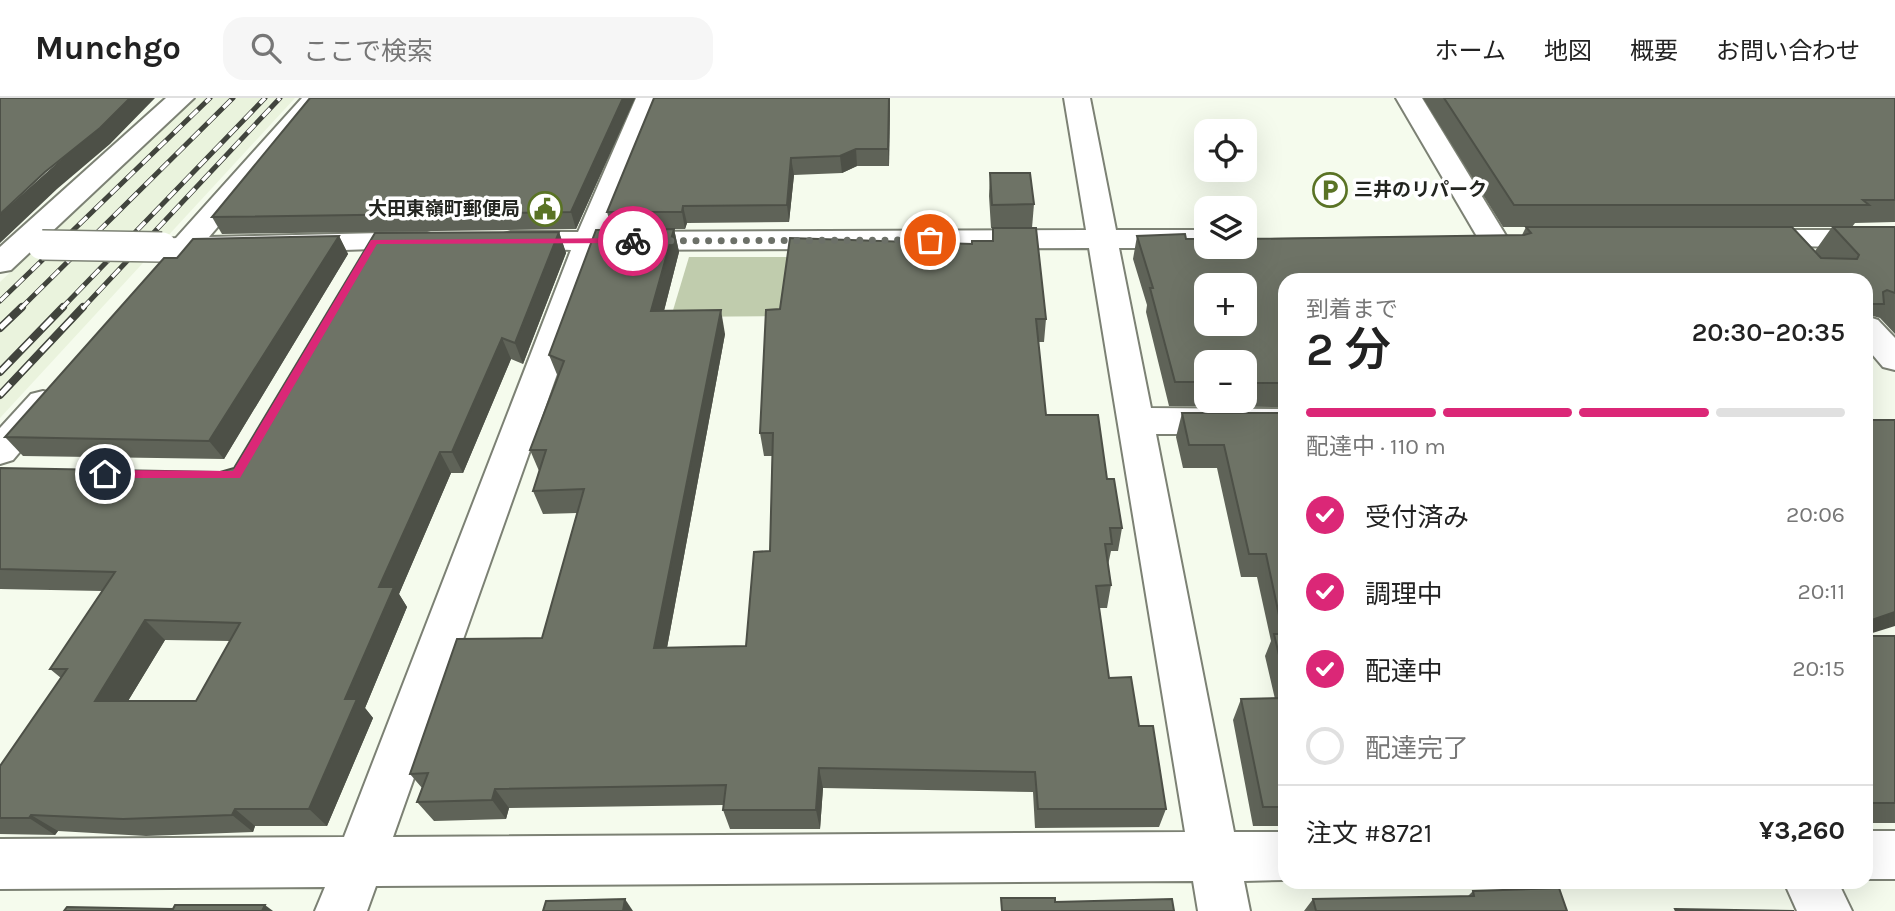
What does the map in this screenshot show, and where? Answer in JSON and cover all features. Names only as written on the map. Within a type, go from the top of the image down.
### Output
[{"type":"street","points":[[15,249],[181,98]]},
{"type":"street","points":[[178,253],[316,98]]},
{"type":"street","points":[[341,911],[589,241],[649,98]]},
{"type":"street","points":[[1077,98],[1224,911]]},
{"type":"street","points":[[1409,98],[1493,239]]},
{"type":"street","points":[[15,249],[178,253],[374,242],[1194,239]]},
{"type":"street","points":[[1715,239],[1895,239]]},
{"type":"street","points":[[1784,239],[1807,264]]},
{"type":"street","points":[[354,277],[374,242]]},
{"type":"street","points":[[1873,335],[1895,359]]},
{"type":"street","points":[[0,451],[65,379]]},
{"type":"street","points":[[1136,421],[1278,421]]},
{"type":"street","points":[[1873,855],[1895,855]]},
{"type":"street","points":[[0,864],[361,859],[1278,856]]},
{"type":"street","points":[[1814,889],[1826,911]]},
{"type":"shaded area","points":[[192,98],[295,98],[0,418],[0,282]]},
{"type":"shaded area","points":[[689,257],[790,257],[780,316],[671,317]]},
{"type":"building","points":[[0,98],[130,98],[100,128],[45,172],[0,214]]},
{"type":"building","points":[[310,98],[623,98],[571,212],[212,217]]},
{"type":"building","points":[[654,98],[889,98],[888,149],[856,149],[840,156],[791,158],[787,205],[683,206],[682,212],[607,212]]},
{"type":"building","points":[[1444,98],[1895,98],[1895,200],[1863,200],[1869,205],[1514,205]]},
{"type":"building","points":[[990,173],[1030,173],[1034,204],[992,205]]},
{"type":"building","points":[[1526,227],[1792,227],[1821,258],[1857,259],[1859,255],[1833,227],[1895,227],[1895,293],[1887,290],[1883,292],[1884,304],[1873,304],[1873,273],[1278,273],[1278,383],[1257,383],[1257,350],[1194,350],[1194,382],[1175,382],[1150,288],[1153,288],[1137,236],[1185,234],[1186,239],[1194,239],[1194,259],[1257,259],[1257,239],[1524,235],[1531,233]]},
{"type":"building","points":[[993,228],[1036,228],[1046,319],[1036,319],[1046,415],[1098,415],[1107,479],[1114,479],[1122,528],[1110,528],[1112,544],[1105,544],[1111,585],[1096,586],[1109,678],[1131,677],[1139,726],[1153,726],[1166,809],[1038,809],[1035,772],[819,768],[816,810],[723,810],[726,785],[495,789],[492,800],[417,802],[428,773],[410,774],[457,639],[542,638],[584,489],[533,491],[546,450],[530,450],[564,361],[549,355],[596,230],[674,229],[651,311],[721,310],[654,648],[746,646],[754,552],[770,551],[773,433],[760,433],[766,310],[780,309],[790,238],[972,244],[972,241],[993,241]]},
{"type":"building","points":[[559,232],[515,343],[502,338],[452,452],[440,452],[379,587],[394,587],[345,699],[357,699],[309,809],[235,809],[232,815],[123,819],[31,815],[29,818],[0,818],[0,766],[67,669],[50,669],[115,572],[0,569],[0,468],[220,472],[234,468],[375,233]],"holes":[[[145,620],[240,623],[196,701],[95,701]]]},
{"type":"building","points":[[339,236],[209,441],[5,437],[164,258],[177,258],[193,239]]},
{"type":"building","points":[[1182,413],[1278,413],[1278,610],[1266,554],[1249,554],[1224,445],[1189,445]]},
{"type":"building","points":[[1873,420],[1895,420],[1895,612],[1873,620]]},
{"type":"building","points":[[1274,634],[1278,634],[1278,651]]},
{"type":"building","points":[[1873,636],[1895,636],[1895,803],[1873,803]]},
{"type":"building","points":[[1278,698],[1278,807],[1263,807],[1241,699]]},
{"type":"building","points":[[1559,889],[1567,911],[1316,911],[1313,899],[1474,896],[1473,891]]},
{"type":"building","points":[[1001,898],[1055,898],[1055,902],[1172,899],[1174,911],[1002,911]]},
{"type":"building","points":[[625,899],[623,911],[543,911],[546,901]]},
{"type":"building","points":[[175,905],[265,905],[262,911],[64,911],[67,907],[173,909]]},
{"type":"building","points":[[1675,909],[1794,911],[1676,911]]},
{"type":"railway","points":[[0,301],[210,98]]},
{"type":"railway","points":[[20,309],[233,98]]},
{"type":"railway","points":[[61,309],[265,98]]},
{"type":"railway","points":[[82,309],[280,98]]},
{"type":"railway","points":[[0,328],[22,307]]},
{"type":"railway","points":[[0,372],[63,307]]},
{"type":"railway","points":[[0,395],[83,307]]},
{"type":"way so far","points":[[633,241],[930,240]]},
{"type":"place","name":"三井のリパーク","points":[[1330,190]]},
{"type":"place","name":"大田東嶺町郵便局","points":[[545,209]]},
{"type":"route","points":[[105,474],[236,475],[374,242],[633,241]]}]
